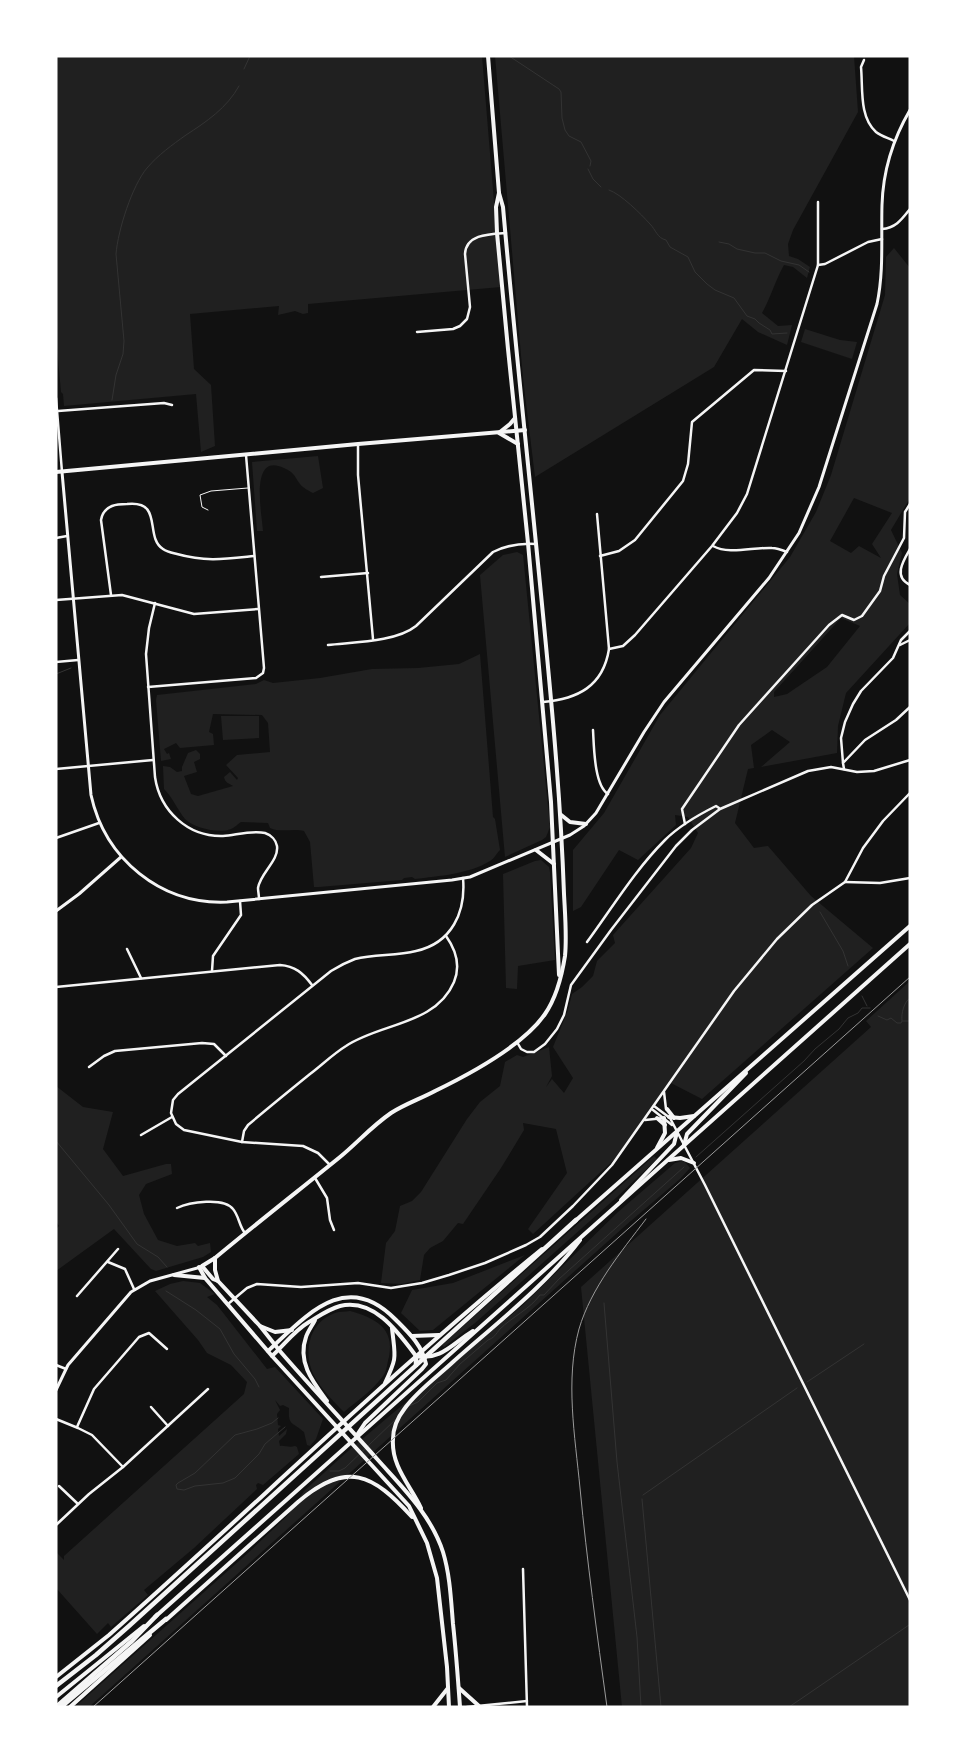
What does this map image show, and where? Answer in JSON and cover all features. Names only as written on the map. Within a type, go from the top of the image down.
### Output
[{"type":"highway","points":[[56,1686],[102,1651],[576,1220]]},
{"type":"highway","points":[[416,1356],[416,1365]]},
{"type":"highway","points":[[56,1707],[126,1646],[157,1615]]},
{"type":"highway","points":[[61,1707],[166,1619]]},
{"type":"main road","points":[[201,1267],[215,1258],[315,1178],[393,1112],[439,1090],[480,1067],[517,1042],[543,1017],[552,1001],[564,958],[566,945],[562,839],[551,701],[506,233],[503,206],[499,193],[488,56]]},
{"type":"main road","points":[[499,193],[496,207],[497,233],[543,702],[554,842],[558,982]]},
{"type":"main road","points":[[499,433],[515,418]]},
{"type":"main road","points":[[56,472],[524,430]]},
{"type":"main road","points":[[499,433],[518,444]]},
{"type":"main road","points":[[560,814],[570,822],[586,824]]},
{"type":"main road","points":[[536,850],[554,864]]},
{"type":"main road","points":[[56,1677],[95,1647],[151,1598],[439,1335],[576,1220],[910,926]]},
{"type":"main road","points":[[56,1697],[157,1615],[910,944]]},
{"type":"main road","points":[[684,1145],[687,1134],[763,1054]]},
{"type":"main road","points":[[667,1109],[674,1118]]},
{"type":"main road","points":[[654,1152],[664,1134],[666,1118],[685,1118],[696,1115]]},
{"type":"main road","points":[[657,1118],[665,1125]]},
{"type":"main road","points":[[615,1208],[626,1193],[674,1144],[676,1132]]},
{"type":"main road","points":[[667,1161],[681,1158],[694,1163]]},
{"type":"main road","points":[[460,1707],[451,1601],[446,1567],[438,1538],[398,1468],[393,1450],[393,1436],[398,1419],[423,1388],[530,1292],[569,1254],[584,1235]]},
{"type":"main road","points":[[215,1258],[215,1272],[218,1281]]},
{"type":"main road","points":[[201,1267],[206,1278],[272,1356],[409,1506],[427,1542],[437,1578],[450,1707]]},
{"type":"main road","points":[[201,1267],[234,1298],[312,1388],[332,1407]]},
{"type":"main road","points":[[174,1274],[206,1278]]},
{"type":"main road","points":[[268,1351],[320,1306],[335,1299],[352,1297],[366,1300],[383,1308],[412,1336],[423,1350],[426,1364],[365,1423],[355,1438]]},
{"type":"main road","points":[[272,1356],[308,1322],[334,1308],[347,1305],[357,1305],[377,1314],[397,1331],[416,1356],[424,1358],[439,1355],[479,1327]]},
{"type":"main road","points":[[316,1319],[305,1339],[304,1349],[304,1362],[312,1380],[336,1412],[425,1514]]},
{"type":"main road","points":[[260,1326],[275,1332],[292,1330]]},
{"type":"main road","points":[[384,1385],[395,1359],[392,1328]]},
{"type":"main road","points":[[412,1336],[439,1335]]},
{"type":"main road","points":[[70,1707],[298,1502],[321,1485],[348,1477],[364,1479],[378,1484],[396,1499],[415,1521]]},
{"type":"main road","points":[[433,1707],[448,1688]]},
{"type":"main road","points":[[459,1688],[478,1706]]},
{"type":"street","points":[[864,60],[861,67],[866,115],[871,126],[877,132],[894,141]]},
{"type":"street","points":[[56,398],[87,766],[92,801],[99,823],[121,857],[143,877],[170,892],[186,898],[204,901],[240,901],[463,878],[562,839],[586,824],[596,813],[664,702],[769,578],[804,524],[819,487],[874,317],[881,278],[884,183],[894,141],[910,110]]},
{"type":"street","points":[[609,649],[619,648],[630,640],[712,546],[737,513],[747,494],[818,265],[818,202]]},
{"type":"street","points":[[882,229],[889,229],[897,224],[910,209]]},
{"type":"street","points":[[417,332],[453,329],[464,322],[470,311],[466,247],[474,238],[506,233]]},
{"type":"street","points":[[818,265],[825,264],[868,242],[882,238]]},
{"type":"street","points":[[600,556],[619,551],[635,540],[680,485],[687,471],[692,422],[754,370],[786,371]]},
{"type":"street","points":[[58,411],[164,403],[172,405]]},
{"type":"street","points":[[358,444],[358,475],[373,639]]},
{"type":"street","points":[[148,688],[256,678],[262,675],[264,668],[246,455]]},
{"type":"street","points":[[111,595],[101,520],[106,509],[114,505],[138,504],[147,508],[151,516],[156,540],[164,550],[206,560],[254,556]]},
{"type":"street","points":[[685,824],[682,809],[739,725],[829,625],[842,615],[854,620],[862,616],[870,607],[880,591],[884,576],[904,538],[905,512],[910,504]]},
{"type":"street","points":[[543,702],[568,698],[590,687],[602,670],[609,649],[597,514]]},
{"type":"street","points":[[56,538],[68,536]]},
{"type":"street","points":[[328,644],[394,637],[412,629],[491,554],[507,546],[528,543],[536,544]]},
{"type":"street","points":[[712,546],[728,550],[771,548],[787,552]]},
{"type":"street","points":[[910,549],[902,561],[900,572],[904,581],[910,584]]},
{"type":"street","points":[[321,577],[368,573]]},
{"type":"street","points":[[56,600],[126,595],[198,614],[258,609]]},
{"type":"street","points":[[156,603],[147,640],[146,666],[155,781],[161,798],[172,815],[194,830],[207,835],[225,836],[262,833],[270,835],[274,839],[276,853],[259,884],[259,899]]},
{"type":"street","points":[[844,770],[841,738],[845,722],[853,704],[861,691],[893,658],[901,640],[910,631]]},
{"type":"street","points":[[900,645],[910,640]]},
{"type":"street","points":[[56,662],[78,660]]},
{"type":"street","points":[[843,763],[866,740],[896,720],[910,707]]},
{"type":"street","points":[[593,730],[598,778],[602,790],[608,794]]},
{"type":"street","points":[[56,769],[154,760]]},
{"type":"street","points":[[517,1042],[521,1049],[527,1052],[534,1052],[545,1044],[557,1029],[564,1014],[571,985],[611,930],[676,846],[692,830],[720,809],[808,771],[831,767],[857,772],[874,771],[910,760]]},
{"type":"street","points":[[228,1304],[248,1287],[257,1284],[301,1286],[358,1283],[391,1288],[402,1287],[449,1276],[513,1251],[540,1237],[612,1165],[734,991],[777,939],[812,904],[845,882],[863,848],[883,821],[910,793]]},
{"type":"street","points":[[587,942],[647,859],[666,839],[685,824],[716,806],[720,809]]},
{"type":"street","points":[[56,838],[99,823]]},
{"type":"street","points":[[56,911],[80,894],[121,857]]},
{"type":"street","points":[[330,1165],[318,1153],[303,1146],[242,1142],[184,1130],[176,1124],[172,1117],[172,1106],[175,1097],[331,971],[349,961],[368,956],[418,951],[446,936],[464,902],[463,878]]},
{"type":"street","points":[[845,882],[880,883],[910,878]]},
{"type":"street","points":[[212,971],[212,956],[241,915],[240,901]]},
{"type":"street","points":[[242,1142],[244,1130],[248,1125],[342,1048],[362,1037],[422,1015],[440,1003],[452,986],[457,968],[456,953],[446,936]]},
{"type":"street","points":[[127,949],[141,978]]},
{"type":"street","points":[[56,987],[275,965],[298,970],[312,985]]},
{"type":"street","points":[[89,1067],[115,1050],[202,1043],[214,1044],[226,1056]]},
{"type":"street","points":[[664,1092],[667,1109],[666,1118]]},
{"type":"street","points":[[653,1108],[673,1126],[694,1163],[910,1600]]},
{"type":"street","points":[[141,1135],[172,1117]]},
{"type":"street","points":[[645,1120],[666,1118]]},
{"type":"street","points":[[315,1178],[328,1198],[331,1223],[334,1230]]},
{"type":"street","points":[[177,1208],[193,1203],[218,1202],[227,1204],[235,1211],[241,1228],[245,1233]]},
{"type":"street","points":[[77,1296],[118,1249]]},
{"type":"street","points":[[107,1262],[124,1268],[134,1289]]},
{"type":"street","points":[[56,1390],[66,1369],[134,1289],[150,1281],[201,1267]]},
{"type":"street","points":[[77,1427],[88,1399],[97,1384],[139,1336],[149,1333],[167,1349]]},
{"type":"street","points":[[56,1364],[66,1369]]},
{"type":"street","points":[[56,1525],[208,1389]]},
{"type":"street","points":[[151,1407],[168,1426]]},
{"type":"street","points":[[56,1419],[77,1427],[96,1438],[123,1467]]},
{"type":"street","points":[[59,1486],[78,1504]]},
{"type":"street","points":[[523,1569],[527,1707]]},
{"type":"street","points":[[467,1707],[527,1701]]},
{"type":"lane","points":[[208,510],[202,507],[200,495],[211,491],[248,488]]},
{"type":"shaded area","points":[[56,56],[482,56],[501,287],[308,304],[308,313],[303,314],[295,311],[278,315],[279,306],[190,314],[194,369],[211,385],[215,446],[201,452],[196,394],[64,406],[56,337]]},
{"type":"shaded area","points":[[495,56],[854,56],[858,112],[793,230],[788,244],[789,256],[798,259],[810,267],[807,278],[793,267],[784,265],[762,313],[778,326],[792,325],[787,345],[758,332],[742,319],[714,367],[535,477],[523,378]]},
{"type":"shaded area","points":[[894,248],[910,268],[910,498],[891,530],[902,553],[897,574],[900,595],[910,604],[910,623],[846,693],[838,726],[837,753],[761,767],[790,742],[772,730],[751,745],[754,768],[748,769],[735,823],[754,848],[768,846],[811,896],[873,948],[702,1099],[669,1082],[616,1158],[533,1234],[528,1229],[567,1173],[556,1129],[523,1123],[524,1130],[463,1224],[458,1223],[443,1241],[430,1248],[424,1255],[420,1280],[401,1284],[381,1283],[386,1243],[395,1231],[400,1206],[412,1201],[421,1192],[467,1119],[480,1102],[500,1086],[505,1062],[517,1055],[523,1057],[549,1047],[552,1076],[546,1087],[552,1079],[564,1093],[573,1078],[553,1047],[568,1010],[572,994],[593,976],[597,961],[615,943],[613,935],[691,848],[698,833],[688,817],[675,815],[676,825],[638,860],[619,850],[581,907],[573,911],[573,850],[604,813],[660,715],[790,557],[816,512],[831,475],[885,295],[886,257]],"holes":[[[854,498],[892,513],[872,544],[881,558],[859,546],[851,553],[830,541]],[[841,618],[860,626],[827,667],[787,694],[774,697],[774,692]]]},
{"type":"shaded area","points":[[805,329],[840,340],[857,342],[852,359],[801,342]]},
{"type":"shaded area","points":[[318,456],[323,488],[313,493],[303,487],[290,471],[273,465],[266,468],[260,487],[263,531],[257,531],[252,462]]},
{"type":"shaded area","points":[[517,552],[523,555],[550,827],[546,837],[542,840],[505,857],[480,575],[503,555]]},
{"type":"shaded area","points":[[480,654],[493,817],[495,819],[500,850],[491,860],[473,869],[434,877],[415,879],[412,877],[402,880],[314,887],[310,842],[304,831],[274,829],[270,828],[268,823],[241,822],[232,828],[220,831],[200,827],[185,819],[164,789],[163,766],[170,767],[177,772],[182,771],[188,753],[196,750],[200,754],[200,759],[194,762],[197,772],[184,776],[191,794],[198,796],[233,786],[226,782],[224,777],[230,772],[237,780],[238,778],[226,765],[237,755],[270,752],[268,723],[262,715],[213,714],[209,732],[213,734],[214,745],[180,748],[176,743],[164,749],[167,754],[169,753],[171,759],[161,761],[157,695],[256,684],[264,680],[273,683],[320,678],[372,669],[418,668],[459,664]]},
{"type":"shaded area","points":[[221,716],[259,716],[259,738],[223,740]]},
{"type":"shaded area","points":[[541,860],[549,867],[550,872],[555,960],[518,966],[517,989],[506,988],[503,874]]},
{"type":"shaded area","points":[[910,981],[910,1707],[622,1707],[581,1287],[871,1027],[866,1021]]},
{"type":"shaded area","points":[[56,1086],[83,1107],[113,1112],[103,1149],[123,1176],[171,1164],[172,1174],[146,1184],[139,1195],[144,1214],[158,1240],[177,1246],[195,1243],[198,1246],[210,1243],[211,1252],[203,1257],[156,1271],[151,1269],[114,1229],[56,1271],[56,1229],[59,1226],[56,1221]]},
{"type":"shaded area","points":[[654,1156],[657,1159],[617,1197],[475,1323],[444,1347],[442,1345]]},
{"type":"shaded area","points":[[682,1161],[690,1168],[680,1179],[625,1226],[89,1707],[75,1707],[248,1553],[288,1515],[304,1491],[347,1452],[523,1305],[618,1212],[675,1163]]},
{"type":"shaded area","points":[[525,1255],[433,1330],[420,1331],[401,1313],[412,1290],[453,1283]]},
{"type":"shaded area","points":[[183,1281],[200,1283],[215,1294],[207,1297],[217,1305],[267,1369],[275,1367],[323,1419],[316,1439],[310,1446],[307,1445],[304,1432],[290,1421],[289,1408],[283,1405],[280,1406],[275,1400],[280,1410],[277,1414],[278,1425],[281,1426],[278,1429],[279,1436],[287,1429],[286,1434],[279,1441],[280,1446],[295,1446],[299,1454],[263,1485],[258,1483],[256,1485],[257,1489],[194,1548],[144,1590],[148,1595],[111,1627],[108,1623],[97,1634],[56,1588],[56,1552],[64,1560],[64,1556],[244,1394],[247,1382],[231,1365],[207,1353],[155,1291],[170,1284]]},
{"type":"shaded area","points":[[350,1311],[367,1317],[381,1326],[389,1339],[390,1347],[387,1367],[383,1376],[370,1391],[344,1412],[325,1392],[316,1379],[309,1360],[308,1351],[313,1332],[318,1324],[335,1313]]},
{"type":"waterway","points":[[244,69],[250,56]]},
{"type":"waterway","points":[[509,56],[559,89],[561,92],[562,118],[565,130],[569,136],[581,142],[591,161],[590,166]]},
{"type":"waterway","points":[[112,400],[116,375],[123,354],[124,341],[116,254],[123,221],[131,197],[141,176],[151,163],[170,146],[216,114],[239,86]]},
{"type":"waterway","points":[[588,169],[593,179],[601,187]]},
{"type":"waterway","points":[[609,190],[636,210],[659,236],[666,240],[670,247],[688,257],[695,272],[707,284],[715,290],[734,298],[747,316],[755,319],[770,330],[772,334],[787,333]]},
{"type":"waterway","points":[[719,242],[729,244],[737,249],[765,253],[781,261],[799,265],[809,272]]},
{"type":"waterway","points":[[56,674],[71,668]]},
{"type":"waterway","points":[[820,912],[843,951],[848,966]]},
{"type":"waterway","points":[[862,996],[867,1006]]},
{"type":"waterway","points":[[902,1021],[903,1008],[910,998]]},
{"type":"waterway","points":[[696,1157],[839,1029],[848,1018],[858,1013],[862,1008],[870,1008]]},
{"type":"waterway","points":[[878,1016],[887,1020],[891,1018],[897,1023],[910,1021]]},
{"type":"waterway","points":[[56,1141],[109,1205],[137,1244],[158,1257],[167,1267]]},
{"type":"waterway","points":[[409,1406],[418,1402],[437,1383],[446,1380],[460,1364],[500,1329],[531,1305],[540,1295],[544,1295],[559,1279],[684,1167]]},
{"type":"waterway","points":[[166,1291],[196,1310],[220,1329],[234,1354],[255,1379],[259,1387]]},
{"type":"waterway","points":[[604,1303],[617,1462],[637,1637],[641,1707]]},
{"type":"waterway","points":[[807,1382],[864,1344]]},
{"type":"waterway","points":[[643,1495],[797,1388]]},
{"type":"waterway","points":[[278,1418],[272,1423],[257,1429],[235,1435],[195,1473],[178,1483],[176,1485],[177,1489],[184,1490],[195,1486],[223,1483],[235,1478],[259,1454],[265,1444],[285,1427]]},
{"type":"waterway","points":[[330,1471],[339,1471],[345,1468],[396,1419]]},
{"type":"waterway","points":[[642,1499],[661,1707]]},
{"type":"waterway","points":[[789,1707],[909,1625]]},
{"type":"railway","points":[[93,1707],[910,977]]},
{"type":"railway","points":[[607,1707],[589,1570],[576,1448],[572,1408],[573,1368],[579,1329],[591,1299],[608,1271],[646,1219]]}]
